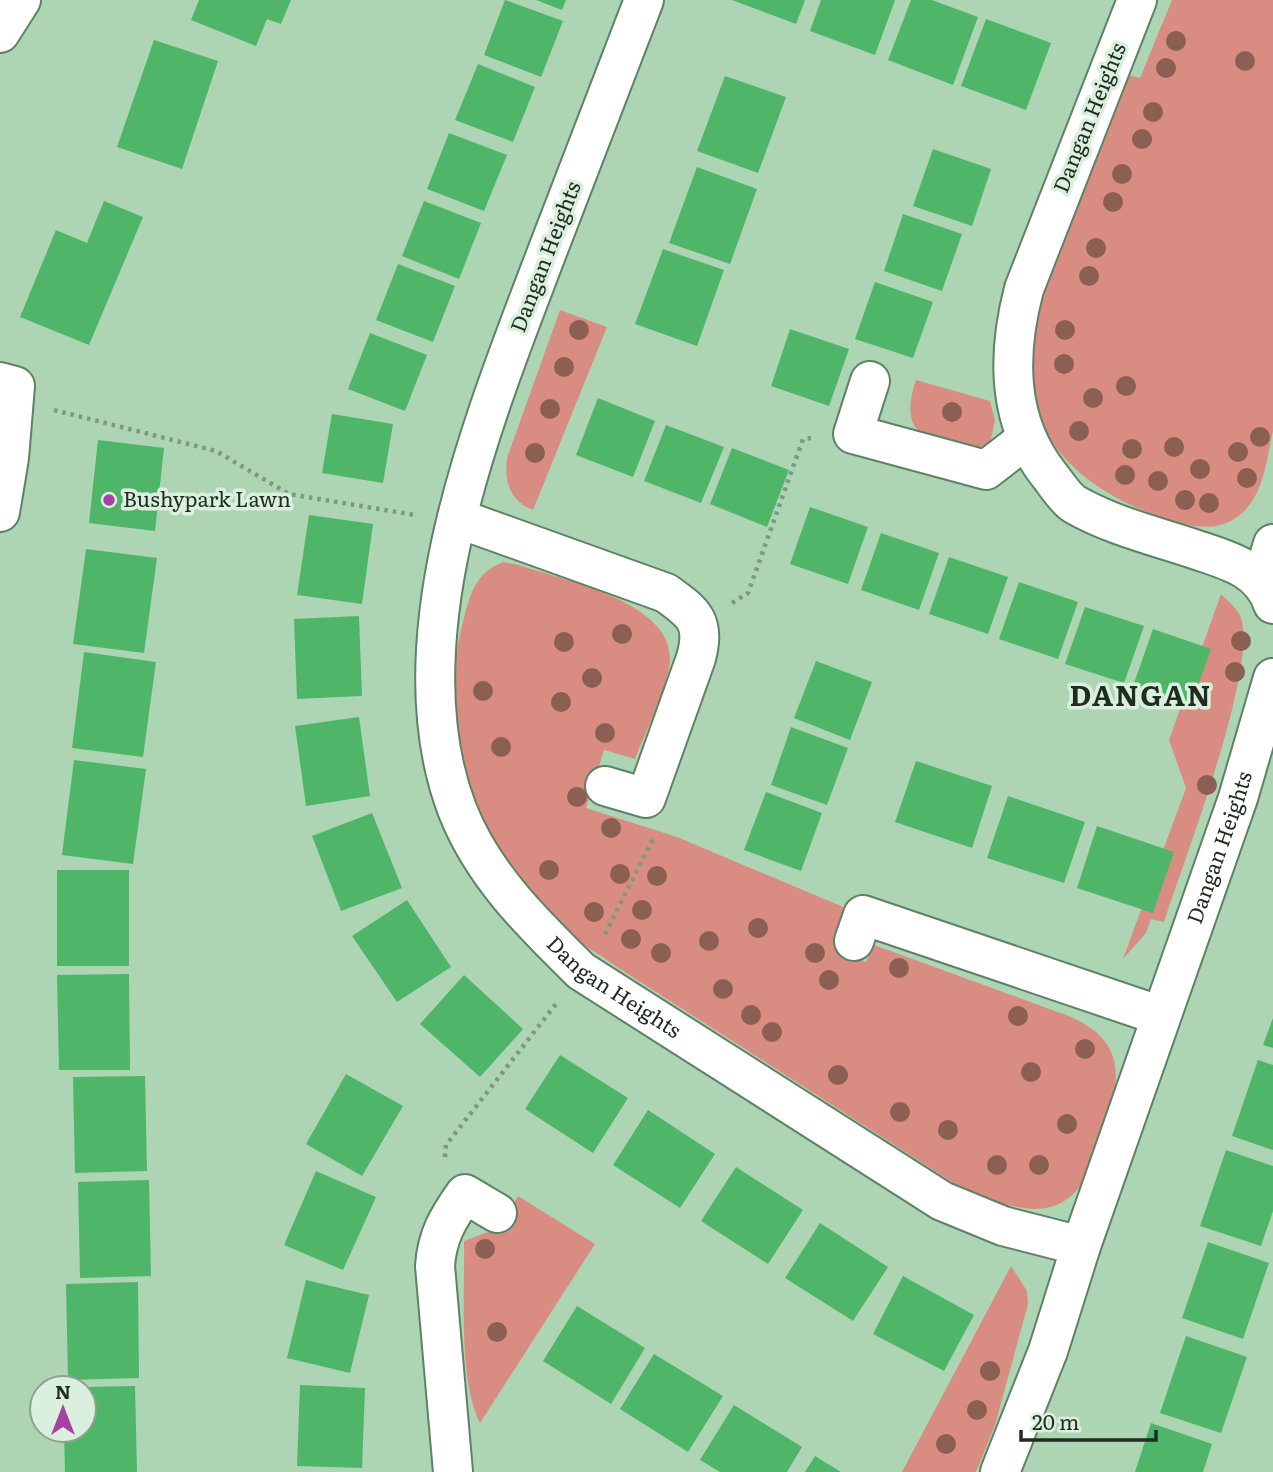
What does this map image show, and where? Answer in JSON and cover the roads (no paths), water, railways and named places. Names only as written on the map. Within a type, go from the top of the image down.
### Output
[{"type":"street","points":[[0,33],[21,0]]},
{"type":"street","name":"Dangan Heights","points":[[644,0],[518,330],[472,464],[457,517],[435,656],[436,708],[447,778],[465,828],[496,879],[531,922],[581,971],[942,1201],[1003,1226],[1081,1246]]},
{"type":"street","name":"Dangan Heights","points":[[1137,0],[1072,160],[1024,289],[1014,327],[1013,381],[1026,439],[1037,460],[1072,503],[1121,524],[1241,566],[1268,593]]},
{"type":"street","points":[[870,381],[853,434],[986,470],[1026,439]]},
{"type":"street","points":[[0,512],[9,458],[9,391]]},
{"type":"street","points":[[457,517],[666,593],[699,623],[700,643],[696,658],[646,799],[605,786]]},
{"type":"street","name":"Dangan Heights","points":[[1268,593],[1273,544]]},
{"type":"street","name":"Dangan Heights","points":[[1000,1472],[1048,1350],[1081,1246],[1238,799],[1273,678]]},
{"type":"street","points":[[858,928],[1161,1016]]},
{"type":"street","points":[[453,1472],[435,1266],[436,1244],[459,1203],[497,1213]]},
{"type":"place","name":"Bushypark Lawn","points":[[109,500]]},
{"type":"district","name":"DANGAN","points":[[1141,696]]}]
